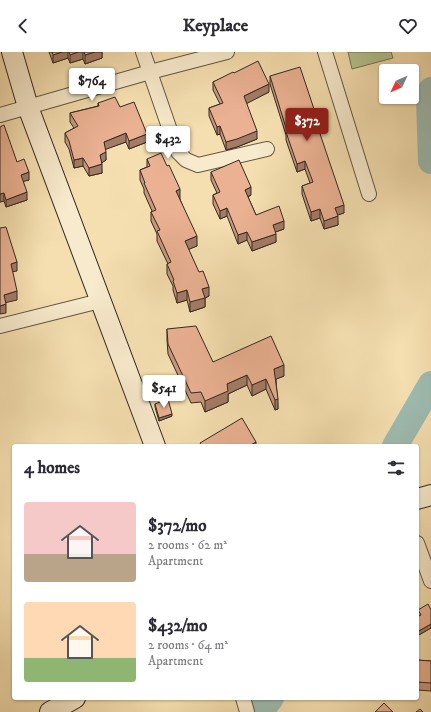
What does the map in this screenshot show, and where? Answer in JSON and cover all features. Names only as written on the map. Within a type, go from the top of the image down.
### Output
[{"type":"main road","points":[[12,52],[28,107],[154,444]]},
{"type":"main road","points":[[419,499],[431,495]]},
{"type":"main road","points":[[50,712],[71,700]]},
{"type":"street","points":[[143,52],[178,152],[186,160],[198,166],[267,149]]},
{"type":"street","points":[[0,115],[150,72],[227,52]]},
{"type":"street","points":[[325,52],[369,194]]},
{"type":"street","points":[[0,326],[100,301]]},
{"type":"street","points":[[419,548],[431,581]]},
{"type":"street","points":[[244,700],[247,712]]},
{"type":"green space","points":[[348,52],[391,52],[393,58],[352,69]]},
{"type":"building","points":[[52,52],[62,52],[53,55]]},
{"type":"building","points":[[69,52],[78,52],[70,55]]},
{"type":"building","points":[[84,52],[95,52],[85,55]]},
{"type":"building","points":[[258,61],[269,84],[244,96],[257,131],[226,142],[220,126],[217,127],[209,108],[223,103],[213,82]]},
{"type":"building","points":[[300,67],[314,109],[312,110],[344,205],[335,208],[338,216],[324,221],[320,209],[311,212],[302,186],[313,182],[305,161],[297,164],[270,76]]},
{"type":"building","points":[[115,97],[120,107],[134,102],[147,134],[129,141],[126,133],[104,142],[106,152],[100,155],[102,164],[89,168],[83,158],[74,160],[69,141],[65,133],[78,126],[70,113],[99,106],[98,103]]},
{"type":"building","points":[[4,125],[17,162],[24,159],[29,172],[21,175],[27,192],[6,200],[4,193],[0,194],[0,127]]},
{"type":"building","points":[[161,153],[167,166],[169,165],[180,189],[176,191],[197,236],[185,241],[199,272],[203,271],[209,287],[202,289],[205,298],[190,302],[187,290],[177,293],[174,280],[167,264],[171,262],[157,231],[160,230],[151,212],[156,210],[140,170],[150,166],[147,159]]},
{"type":"building","points":[[239,160],[251,187],[245,190],[256,215],[279,206],[284,221],[273,225],[276,234],[252,242],[247,232],[238,235],[227,208],[220,211],[213,195],[220,192],[211,172]]},
{"type":"building","points":[[6,227],[17,262],[11,264],[17,291],[4,295],[6,304],[0,306],[0,228]]},
{"type":"building","points":[[196,326],[213,362],[271,336],[284,365],[274,369],[278,399],[275,400],[266,379],[252,385],[247,375],[227,384],[228,391],[205,401],[201,392],[191,393],[168,344],[167,329]]},
{"type":"building","points":[[168,399],[172,414],[159,418],[155,404]]},
{"type":"building","points":[[242,418],[256,442],[252,444],[200,443]]},
{"type":"building","points":[[428,604],[431,610],[431,624],[419,631],[419,616],[421,615],[419,609]]},
{"type":"building","points":[[419,660],[431,661],[431,683],[419,682]]},
{"type":"building","points":[[384,703],[393,712],[375,712]]},
{"type":"building","points":[[420,709],[423,712],[416,712]]},
{"type":"waterway","points":[[431,90],[429,100],[431,161]]},
{"type":"waterway","points":[[396,444],[431,384]]},
{"type":"waterway","points":[[260,712],[269,700]]}]
